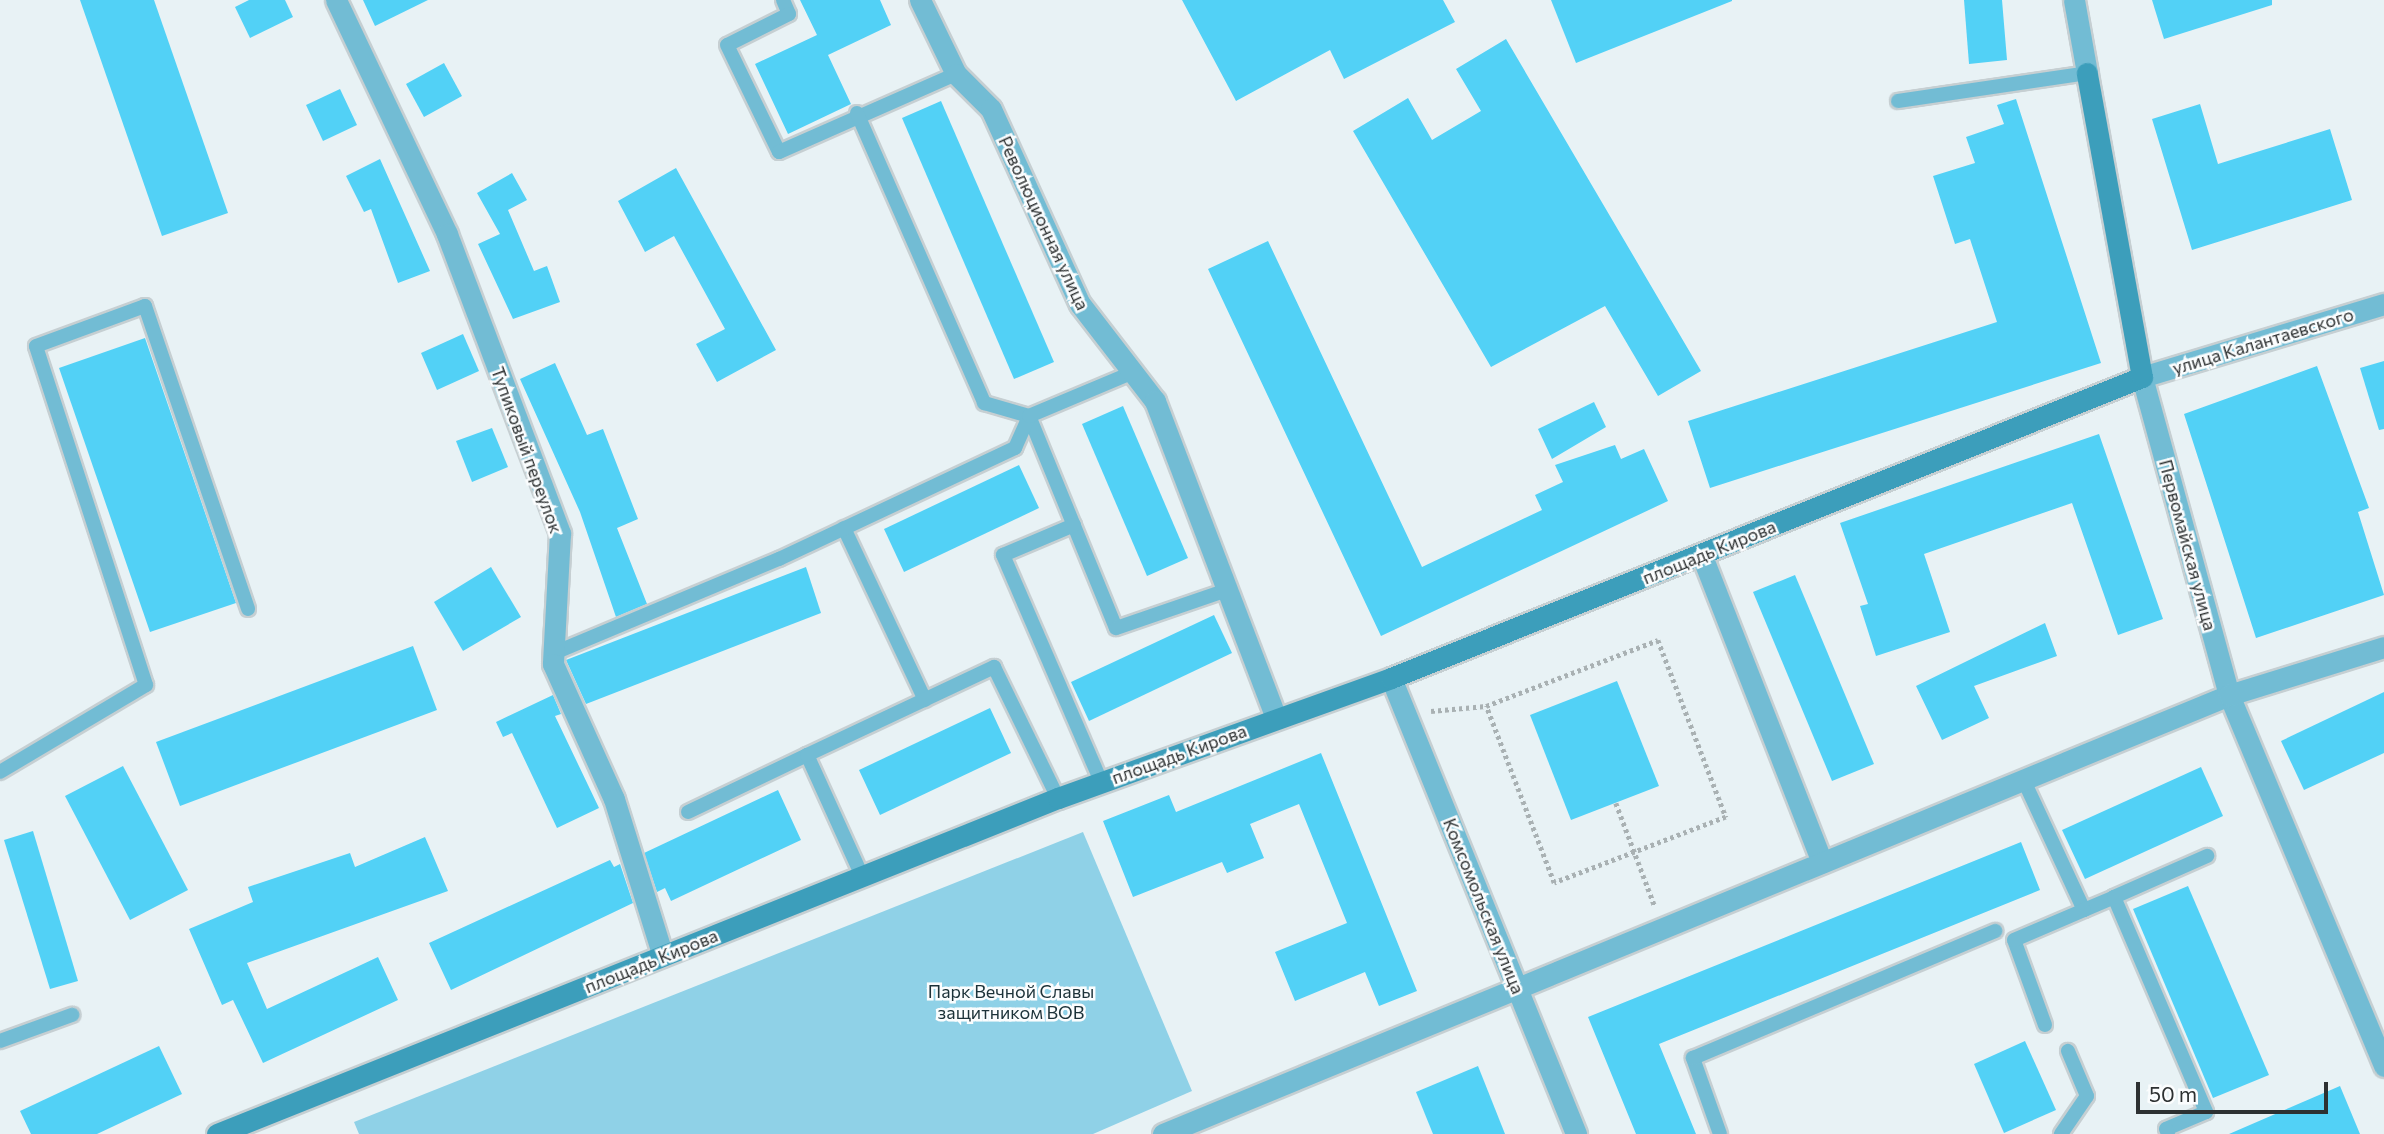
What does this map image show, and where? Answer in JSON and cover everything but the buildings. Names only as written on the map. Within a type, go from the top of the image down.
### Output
[{"type":"main road","name":"Первомайская улица","points":[[2087,73],[2142,377]]},
{"type":"main road","name":"площадь Кирова","points":[[217,1134],[1058,798],[1391,678],[1702,556],[2142,377]]},
{"type":"street","name":"Тупиковый переулок","points":[[336,0],[447,234],[561,533],[554,653],[614,799],[663,956]]},
{"type":"street","name":"Революционная улица","points":[[920,0],[956,74],[991,108],[1080,304],[1129,374],[1155,401],[1230,589],[1276,718]]},
{"type":"street","name":"Первомайская улица","points":[[2074,0],[2087,73]]},
{"type":"street","name":"улица Калантаевского","points":[[2142,377],[2384,304]]},
{"type":"street","name":"Первомайская улица","points":[[2142,377],[2229,695],[2384,1066]]},
{"type":"street","points":[[1702,556],[1822,862]]},
{"type":"street","points":[[1171,1132],[1662,925],[2025,783],[2229,695],[2384,647]]},
{"type":"street","name":"Комсомольская улица","points":[[1391,678],[1576,1134]]},
{"type":"lane","points":[[783,0],[789,14],[727,45],[779,152],[857,113],[956,74]]},
{"type":"lane","points":[[1898,102],[2087,73]]},
{"type":"lane","points":[[857,113],[984,403],[1029,416],[1129,374]]},
{"type":"lane","points":[[0,772],[146,685],[36,346],[145,306],[248,609]]},
{"type":"lane","points":[[554,653],[844,528],[1015,449],[1029,416]]},
{"type":"lane","points":[[1029,416],[1116,628],[1230,589]]},
{"type":"lane","points":[[1074,525],[1003,555],[1101,782]]},
{"type":"lane","points":[[844,528],[925,700]]},
{"type":"lane","points":[[688,812],[995,667],[1058,798]]},
{"type":"lane","points":[[807,755],[862,876]]},
{"type":"lane","points":[[2025,783],[2084,910]]},
{"type":"lane","points":[[2045,1024],[2014,940],[2207,856]]},
{"type":"lane","points":[[2114,897],[2206,1112],[2166,1129],[2168,1134]]},
{"type":"lane","points":[[1720,1134],[1693,1058],[1996,931]]},
{"type":"lane","points":[[0,1041],[72,1015]]},
{"type":"lane","points":[[2061,1134],[2087,1096],[2068,1051]]},
{"type":"path","points":[[1431,711],[1486,706],[1658,640],[1726,817],[1554,883],[1486,706]]},
{"type":"path","points":[[1616,803],[1662,925]]},
{"type":"green space","name":"Парк Вечной Славы защитником ВОВ","points":[[1083,832],[1192,1091],[1093,1134],[359,1134],[354,1122]]}]
